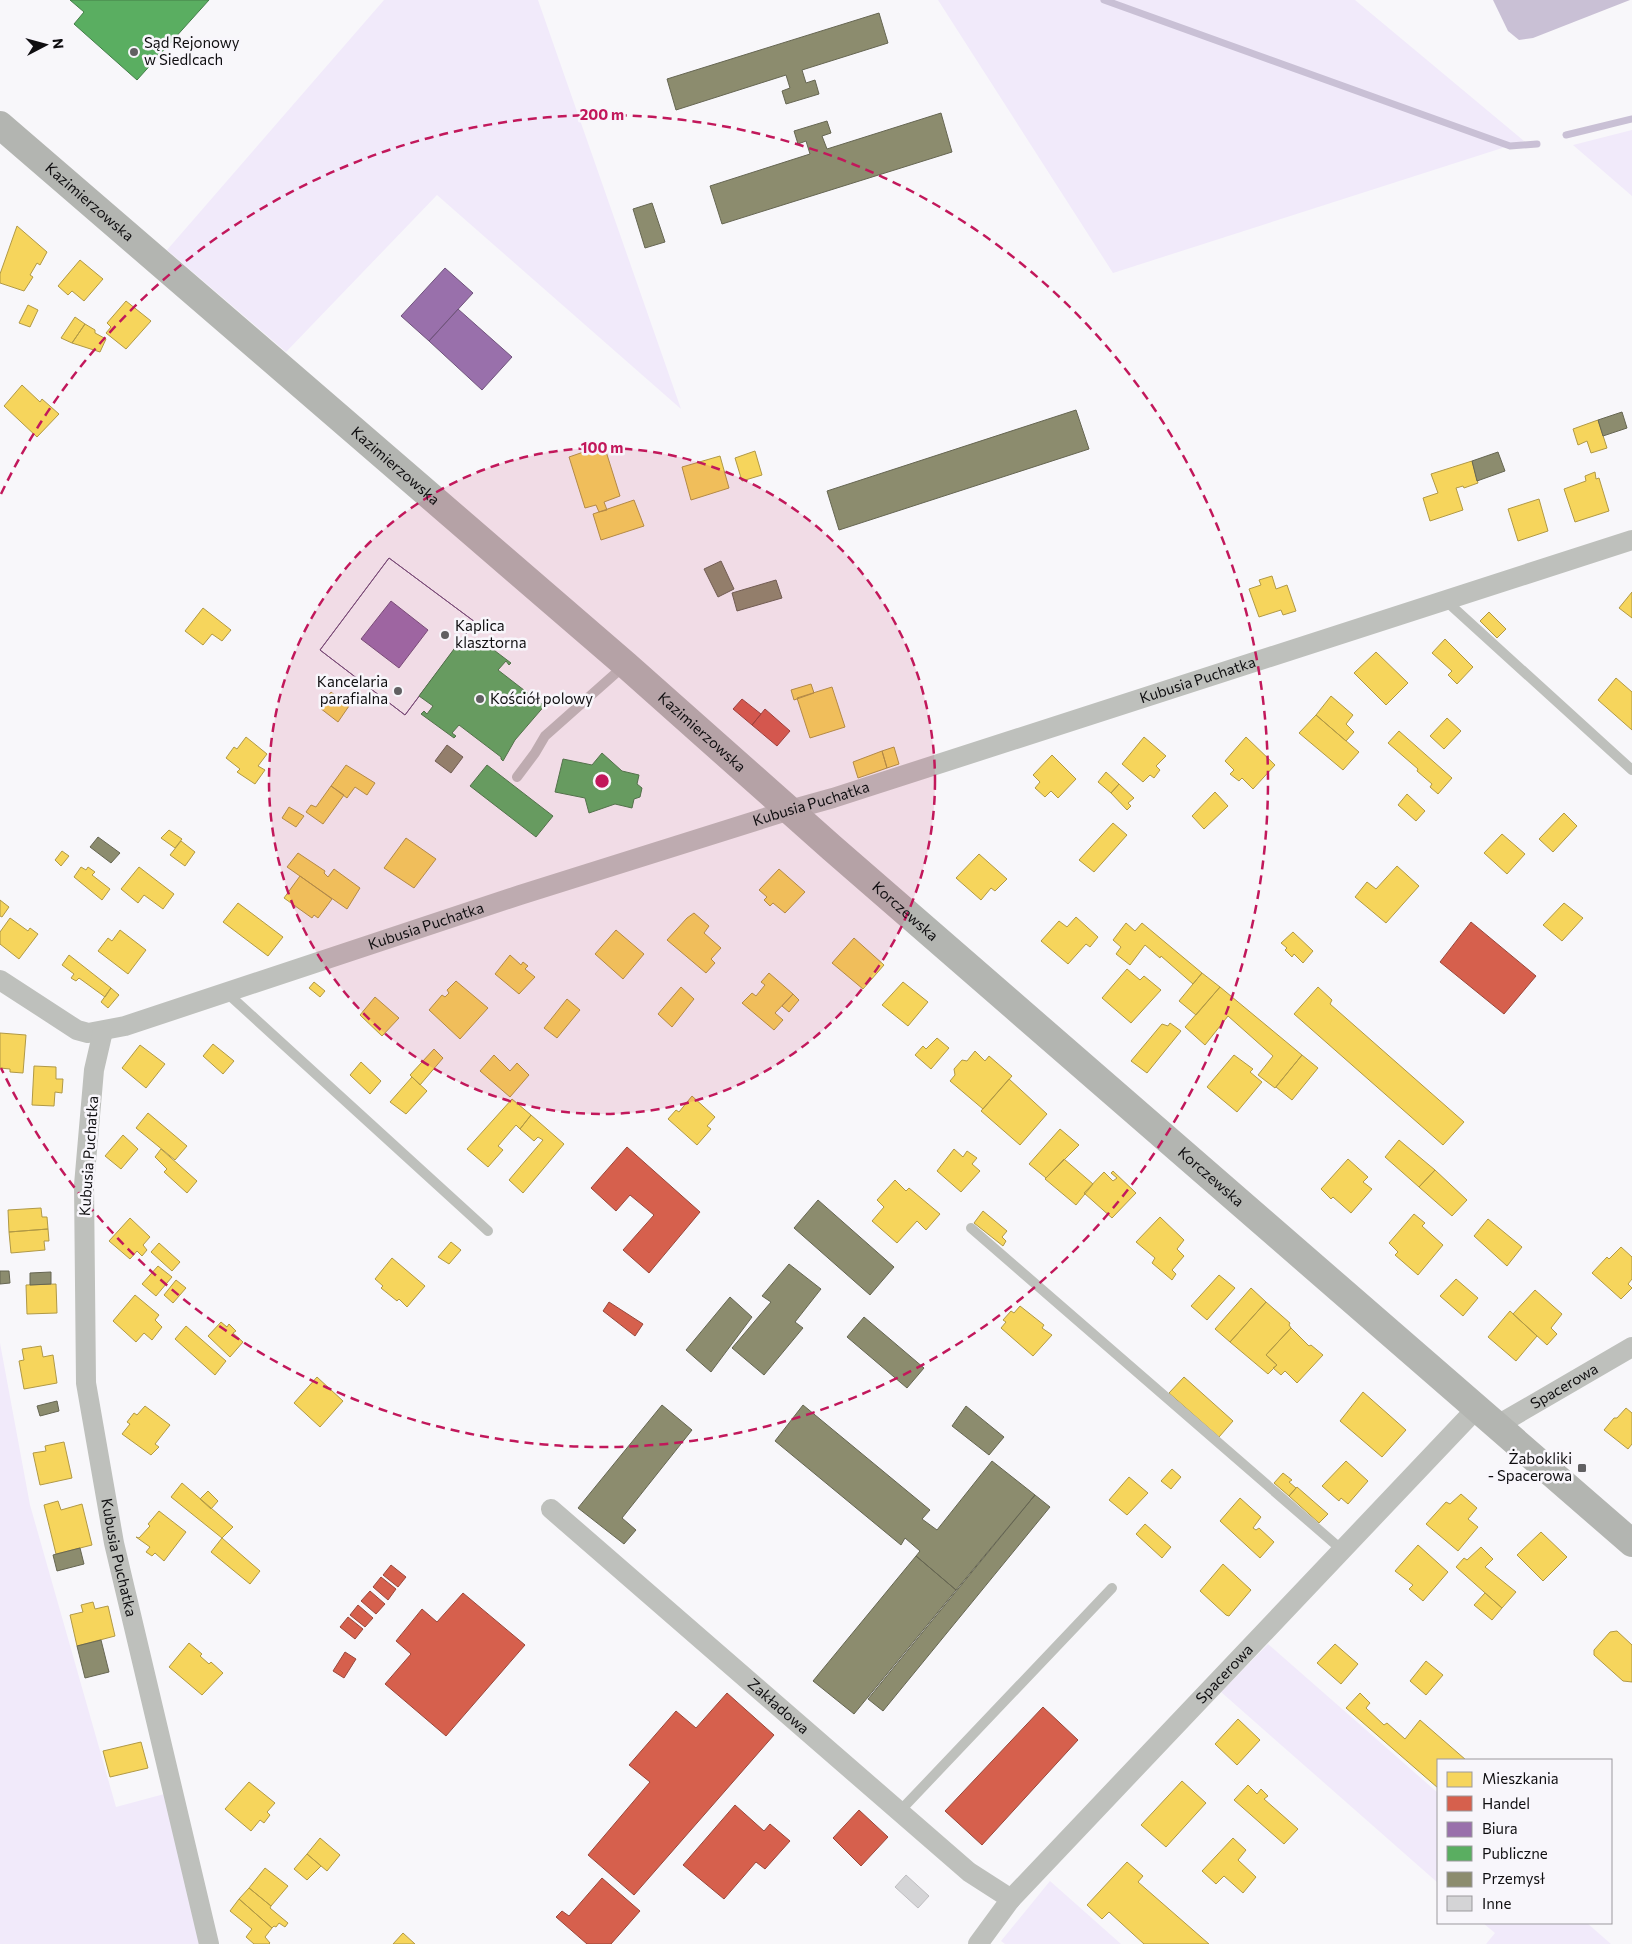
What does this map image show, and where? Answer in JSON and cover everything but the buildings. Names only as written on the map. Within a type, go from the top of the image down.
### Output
[{"type":"street","name":"Kazimierzowska","points":[[0,125],[626,665],[739,767],[790,810]]},
{"type":"street","name":"Kubusia Puchatka","points":[[209,1944],[114,1542],[86,1383],[84,1185],[94,1070],[103,1031],[125,1026],[227,993],[520,895],[790,810],[834,798],[1632,540]]},
{"type":"street","name":"Korczewska","points":[[790,810],[1632,1543]]},
{"type":"street","points":[[0,980],[77,1030],[88,1033],[103,1031]]},
{"type":"street","name":"Spacerowa","points":[[978,1944],[1010,1898],[1342,1550],[1486,1417],[1632,1347]]},
{"type":"street","name":"Zakładowa","points":[[551,1509],[969,1872],[1010,1898]]},
{"type":"lane","points":[[1445,600],[1632,770]]},
{"type":"lane","points":[[517,777],[545,736],[626,665]]},
{"type":"lane","points":[[227,993],[488,1231]]},
{"type":"lane","points":[[971,1228],[1342,1550]]},
{"type":"lane","points":[[899,1812],[1112,1588]]},
{"type":"shaded area","points":[[384,0],[538,0],[681,409],[437,195],[286,352],[167,250]]},
{"type":"shaded area","points":[[938,0],[1355,0],[1524,141],[1113,273]]},
{"type":"shaded area","points":[[1493,0],[1630,0],[1533,38],[1519,40],[1508,31]]},
{"type":"shaded area","points":[[1632,130],[1632,196],[1573,145]]},
{"type":"shaded area","points":[[0,1343],[30,1505],[116,1807],[168,1793],[201,1944],[0,1944]]},
{"type":"shaded area","points":[[1268,1644],[1437,1792],[1437,1882],[1221,1692]]},
{"type":"shaded area","points":[[1050,1881],[1121,1944],[1005,1944],[1001,1941]]},
{"type":"shaded area","points":[[1484,1924],[1588,1924],[1611,1944],[1486,1944],[1495,1933]]},
{"type":"waterway","points":[[1104,0],[1510,146],[1537,144]]},
{"type":"waterway","points":[[1566,135],[1632,119]]},
{"type":"place","name":"Sąd Rejonowy w Siedlcach","points":[[134,52]]},
{"type":"place","name":"Kaplica klasztorna","points":[[445,635]]},
{"type":"place","name":"Kancelaria parafialna","points":[[398,691]]},
{"type":"place","name":"Kościół polowy","points":[[480,699]]},
{"type":"place","name":"Żabokliki - Spacerowa","points":[[1582,1468]]}]
